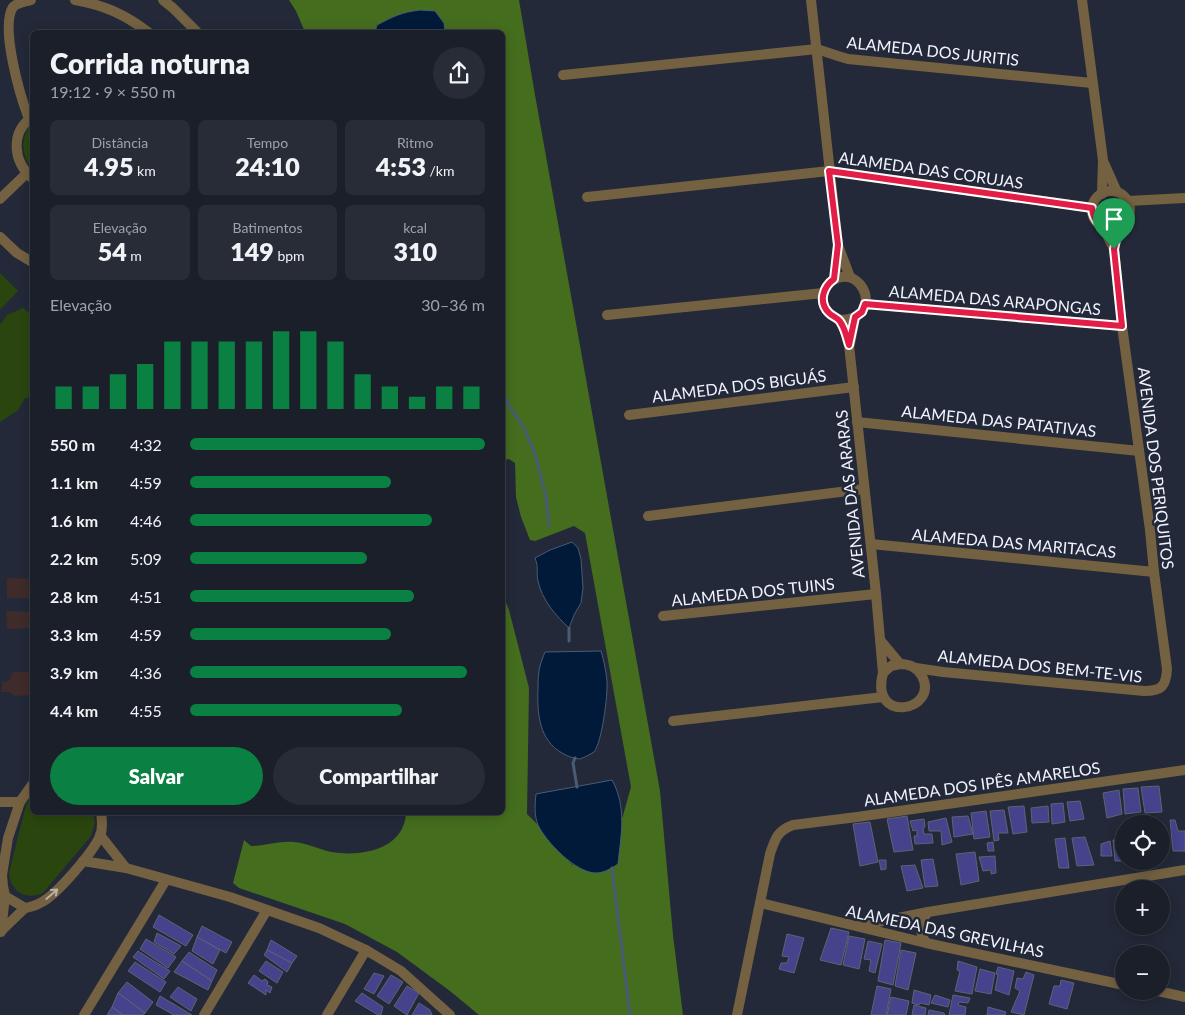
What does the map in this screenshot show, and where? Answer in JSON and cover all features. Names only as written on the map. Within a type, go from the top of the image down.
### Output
[{"type":"street","points":[[30,116],[16,86],[5,43],[8,14],[12,8],[20,3],[31,0]]},
{"type":"street","points":[[74,0],[114,10],[145,30]]},
{"type":"street","points":[[163,0],[195,30]]},
{"type":"street","points":[[811,0],[838,245],[850,278]]},
{"type":"street","points":[[1082,0],[1103,160],[1102,194]]},
{"type":"street","name":"ALAMEDA DOS JURITIS","points":[[563,75],[816,49],[848,59],[1092,83]]},
{"type":"street","points":[[0,199],[30,175],[22,166],[16,149],[20,132],[30,119]]},
{"type":"street","points":[[1103,160],[1117,192]]},
{"type":"street","name":"ALAMEDA DAS CORUJAS","points":[[587,197],[829,171],[1092,208]]},
{"type":"street","points":[[1112,191],[1117,192],[1128,201],[1130,214],[1123,225],[1112,228],[1102,226],[1094,219],[1092,208],[1097,198],[1102,194],[1112,191]]},
{"type":"street","points":[[1128,201],[1185,198]]},
{"type":"street","name":"AVENIDA DOS PERIQUITOS","points":[[1112,228],[1108,237],[1114,249],[1122,326],[1150,530],[1166,669],[1166,682],[1161,688]]},
{"type":"street","points":[[0,237],[17,253],[30,261]]},
{"type":"street","points":[[834,279],[838,245]]},
{"type":"street","points":[[850,278],[858,281],[864,288],[865,304],[862,312],[855,317],[840,320],[829,314],[825,308],[824,293],[834,279],[850,278]]},
{"type":"street","points":[[607,315],[824,293]]},
{"type":"street","name":"ALAMEDA DAS ARAPONGAS","points":[[865,304],[1122,326]]},
{"type":"street","points":[[849,345],[855,317]]},
{"type":"street","points":[[840,320],[849,345]]},
{"type":"street","name":"AVENIDA DAS ARARAS","points":[[849,345],[883,673]]},
{"type":"street","name":"ALAMEDA DOS BIGUÁS","points":[[629,415],[854,387]]},
{"type":"street","name":"ALAMEDA DAS PATATIVAS","points":[[857,422],[1139,451]]},
{"type":"street","points":[[648,516],[864,489]]},
{"type":"street","name":"ALAMEDA DAS MARITACAS","points":[[871,544],[1154,572]]},
{"type":"street","name":"ALAMEDA DOS TUINS","points":[[663,616],[876,594]]},
{"type":"street","points":[[880,640],[900,664]]},
{"type":"street","points":[[900,664],[908,664],[916,668],[922,675],[925,683],[924,692],[920,699],[914,705],[906,708],[889,704],[883,697],[880,689],[883,673],[891,666],[900,664]]},
{"type":"street","name":"ALAMEDA DOS BEM-TE-VIS","points":[[916,668],[1144,691],[1155,691],[1161,688]]},
{"type":"street","points":[[673,721],[883,697]]},
{"type":"street","name":"ALAMEDA DOS IPÊS AMARELOS","points":[[761,903],[770,854],[775,840],[784,829],[793,825],[1185,770]]},
{"type":"street","points":[[0,932],[6,896],[2,875],[8,838],[20,802],[30,788]]},
{"type":"street","points":[[0,802],[20,802]]},
{"type":"street","points":[[0,932],[25,908],[40,904],[52,896],[83,861],[100,836],[101,815]]},
{"type":"street","points":[[0,830],[8,838]]},
{"type":"street","points":[[100,836],[126,868]]},
{"type":"street","points":[[83,861],[126,868],[230,897],[319,928],[366,950],[401,971],[450,1015]]},
{"type":"street","points":[[855,927],[928,912],[1185,870]]},
{"type":"street","points":[[84,1015],[166,880]]},
{"type":"street","points":[[6,896],[25,908]]},
{"type":"street","points":[[736,1015],[761,903]]},
{"type":"street","name":"ALAMEDA DAS GREVILHAS","points":[[761,903],[926,943],[1115,982]]},
{"type":"street","points":[[204,1015],[267,910]]},
{"type":"street","points":[[926,943],[921,933],[921,926],[923,918],[928,912]]},
{"type":"street","points":[[327,1015],[366,950]]},
{"type":"street","points":[[1170,994],[1185,997]]},
{"type":"shaded area","points":[[7,578],[30,579],[30,598],[7,598]]},
{"type":"shaded area","points":[[6,611],[30,612],[30,628],[7,629]]},
{"type":"shaded area","points":[[13,672],[30,672],[30,695],[14,696],[10,692],[1,692],[2,682],[9,681]]},
{"type":"green space","points":[[289,0],[519,0],[660,791],[673,935],[683,1015],[479,1015],[397,952],[345,924],[239,888],[233,883],[244,840],[251,846],[293,842],[331,852],[367,852],[389,843],[398,835],[403,826],[406,815],[505,815],[505,600],[529,688],[527,814],[556,849],[573,865],[621,834],[622,819],[631,787],[585,533],[574,526],[535,541],[530,540],[516,497],[515,463],[509,459],[505,460],[505,30],[445,30],[444,22],[377,25],[376,30],[304,30]]},
{"type":"green space","points":[[30,126],[30,166],[23,146]]},
{"type":"green space","points":[[0,273],[18,291],[0,310]]},
{"type":"green space","points":[[23,308],[30,313],[30,397],[25,398],[18,410],[0,422],[0,325],[7,315]]},
{"type":"green space","points":[[30,800],[30,815],[93,815],[95,823],[91,836],[43,893],[31,896],[20,893],[12,885],[9,873],[26,805]]},
{"type":"water","points":[[414,11],[435,11],[444,23],[445,30],[376,30],[377,25]]},
{"type":"water","points":[[572,542],[578,548],[581,559],[583,588],[581,603],[569,628],[555,613],[543,595],[538,581],[535,558]]},
{"type":"water","points":[[601,651],[607,688],[600,739],[594,752],[580,759],[573,758],[554,748],[548,741],[541,725],[538,698],[540,666],[545,652]]},
{"type":"water","points":[[612,780],[620,800],[622,821],[618,864],[602,872],[588,872],[571,862],[555,848],[542,832],[536,817],[536,794]]},
{"type":"building","points":[[1159,786],[1162,812],[1145,813],[1141,787]]},
{"type":"building","points":[[1138,788],[1141,812],[1125,814],[1123,789]]},
{"type":"building","points":[[1119,790],[1122,814],[1107,818],[1103,793]]},
{"type":"building","points":[[1080,801],[1084,819],[1070,821],[1067,802]]},
{"type":"building","points":[[1063,803],[1065,822],[1052,824],[1051,804]]},
{"type":"building","points":[[1024,806],[1027,832],[1013,834],[1008,807]]},
{"type":"building","points":[[1048,806],[1049,822],[1032,823],[1031,808]]},
{"type":"building","points":[[1004,810],[1008,833],[998,833],[999,840],[994,841],[990,811]]},
{"type":"building","points":[[986,811],[990,837],[974,839],[971,813]]},
{"type":"building","points":[[907,816],[913,850],[894,852],[887,819]]},
{"type":"building","points":[[968,816],[973,834],[954,837],[952,817]]},
{"type":"building","points":[[946,818],[952,842],[942,845],[941,831],[929,831],[928,822]]},
{"type":"building","points":[[924,819],[924,834],[932,834],[933,843],[915,844],[914,836],[917,836],[917,830],[913,831],[910,821]]},
{"type":"building","points":[[1170,820],[1175,820],[1178,831],[1185,831],[1185,851],[1173,851]]},
{"type":"building","points":[[870,822],[878,862],[860,866],[853,824]]},
{"type":"building","points":[[1085,837],[1094,865],[1077,866],[1072,838]]},
{"type":"building","points":[[1065,838],[1069,868],[1059,868],[1055,839]]},
{"type":"building","points":[[1113,840],[1115,840],[1115,861]]},
{"type":"building","points":[[1110,841],[1112,856],[1101,856],[1101,844]]},
{"type":"building","points":[[993,842],[994,851],[988,851],[987,843]]},
{"type":"building","points":[[975,852],[979,881],[961,885],[956,854]]},
{"type":"building","points":[[995,856],[996,873],[991,874],[991,870],[983,871],[979,857]]},
{"type":"building","points":[[933,859],[938,886],[925,887],[921,860]]},
{"type":"building","points":[[879,860],[886,860],[886,869],[881,870]]},
{"type":"building","points":[[915,865],[923,888],[907,891],[901,866]]},
{"type":"building","points":[[159,915],[193,935],[186,946],[153,927]]},
{"type":"building","points":[[202,926],[232,942],[226,953],[197,937]]},
{"type":"building","points":[[831,928],[849,932],[841,965],[820,960]]},
{"type":"building","points":[[157,933],[181,946],[174,954],[154,942]]},
{"type":"building","points":[[787,934],[804,938],[794,973],[779,969],[781,963],[787,963],[789,957],[782,956]]},
{"type":"building","points":[[849,936],[865,939],[859,969],[843,965]]},
{"type":"building","points":[[197,937],[220,950],[213,964],[192,951]]},
{"type":"building","points":[[146,939],[176,957],[168,968],[140,949]]},
{"type":"building","points":[[271,940],[297,956],[292,963],[267,950]]},
{"type":"building","points":[[885,940],[901,943],[893,985],[878,981]]},
{"type":"building","points":[[868,941],[882,944],[875,973],[869,971],[871,960],[864,959]]},
{"type":"building","points":[[267,950],[292,963],[287,972],[264,955]]},
{"type":"building","points":[[901,950],[916,953],[908,990],[895,986]]},
{"type":"building","points":[[138,951],[170,971],[164,979],[133,957]]},
{"type":"building","points":[[189,952],[217,970],[212,981],[182,961]]},
{"type":"building","points":[[182,961],[212,981],[208,990],[174,972]]},
{"type":"building","points":[[266,961],[283,972],[277,983],[259,971]]},
{"type":"building","points":[[958,961],[977,967],[972,994],[955,991],[960,971],[957,970]]},
{"type":"building","points":[[135,962],[166,982],[160,992],[128,971]]},
{"type":"building","points":[[998,967],[1014,971],[1009,995],[995,990]]},
{"type":"building","points":[[980,969],[995,973],[991,994],[975,991]]},
{"type":"building","points":[[1026,972],[1034,975],[1024,1015],[1011,1012],[1020,991],[1015,988],[1017,978],[1023,979]]},
{"type":"building","points":[[374,973],[384,976],[374,994],[364,989]]},
{"type":"building","points":[[254,975],[262,981],[265,979],[268,982],[267,985],[272,987],[270,993],[266,990],[266,995],[248,983]]},
{"type":"building","points":[[391,975],[403,982],[389,1004],[377,996]]},
{"type":"building","points":[[1061,980],[1074,983],[1067,1009],[1049,1004],[1054,986],[1060,986]]},
{"type":"building","points":[[127,982],[153,1002],[145,1013],[118,993]]},
{"type":"building","points":[[407,986],[419,993],[407,1015],[394,1006]]},
{"type":"building","points":[[877,986],[891,989],[886,1015],[871,1015]]},
{"type":"building","points":[[178,987],[197,999],[191,1011],[170,997]]},
{"type":"building","points":[[914,990],[931,995],[929,1005],[912,1003]]},
{"type":"building","points":[[118,993],[145,1013],[143,1015],[123,1015],[112,1007]]},
{"type":"building","points":[[362,993],[383,1007],[381,1015],[355,1001]]},
{"type":"building","points":[[935,995],[950,1000],[948,1007],[931,1003]]},
{"type":"building","points":[[953,995],[970,998],[968,1003],[959,1002],[958,1005],[966,1007],[965,1015],[949,1015]]},
{"type":"building","points":[[160,996],[192,1015],[174,1015],[156,1005]]},
{"type":"building","points":[[891,997],[909,1001],[906,1015],[887,1015]]},
{"type":"building","points":[[419,1003],[430,1010],[432,1015],[412,1015]]},
{"type":"building","points":[[914,1005],[926,1008],[925,1015],[912,1015]]},
{"type":"building","points":[[112,1007],[123,1015],[107,1015]]},
{"type":"building","points":[[988,1007],[1006,1012],[1005,1015],[987,1015]]},
{"type":"building","points":[[929,1010],[944,1013],[945,1015],[928,1015]]},
{"type":"waterway","points":[[505,396],[508,404],[524,428],[535,454],[546,497],[549,526]]},
{"type":"waterway","points":[[569,628],[569,641]]},
{"type":"waterway","points":[[575,758],[573,763],[577,787]]},
{"type":"waterway","points":[[612,868],[630,1015]]},
{"type":"route","points":[[829,171],[1092,208],[1094,219],[1098,223],[1107,228],[1117,228],[1114,249],[1122,326],[865,304],[862,312],[855,317],[849,345],[840,320],[829,314],[823,300],[826,288],[834,279],[838,245],[829,171]]}]
